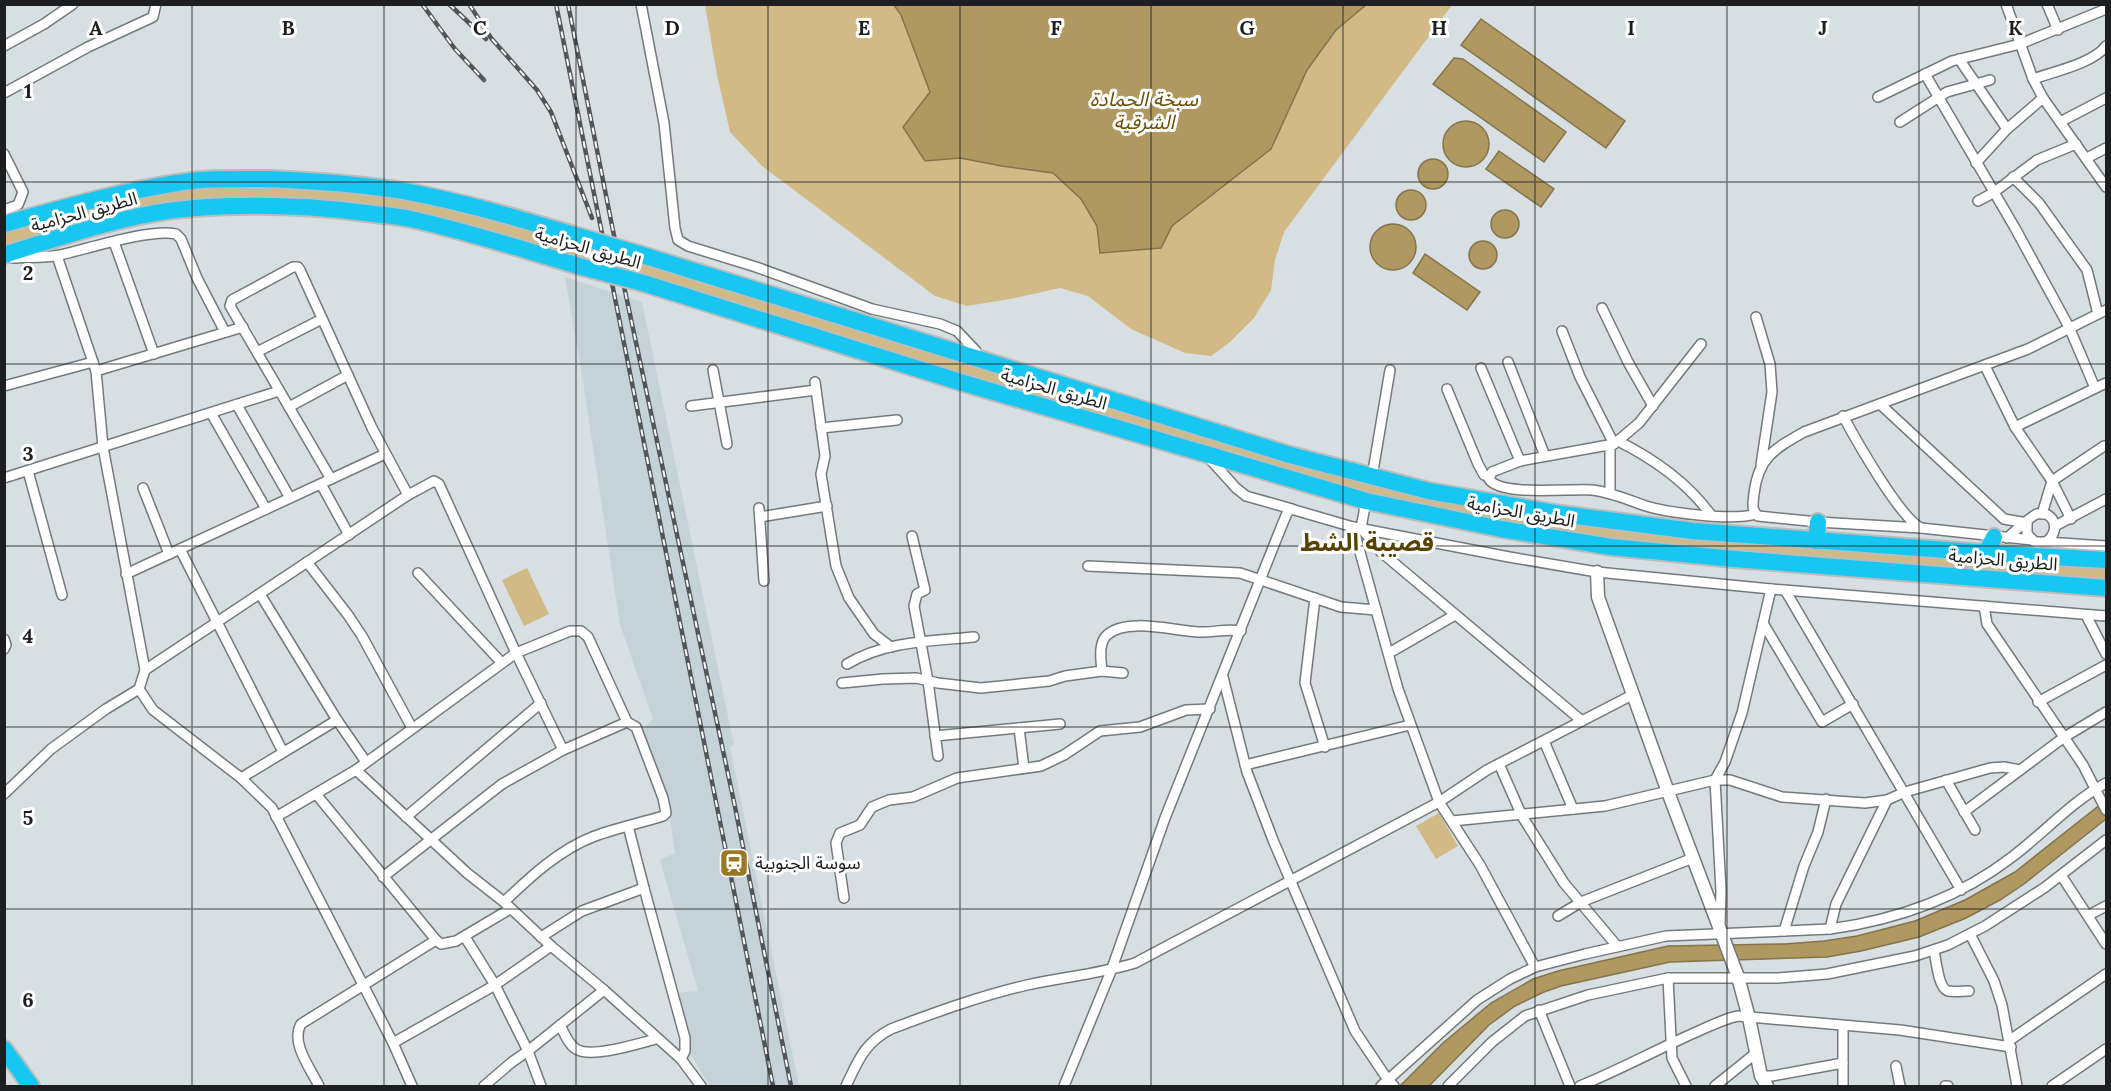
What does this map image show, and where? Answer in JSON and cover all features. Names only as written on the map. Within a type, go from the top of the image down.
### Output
[{"type":"highway","name":"الطريق الحزامية","points":[[4,224],[108,195],[179,182],[231,178],[287,180],[407,192],[495,211],[1290,455],[1429,491],[1583,517],[1703,532],[2106,560]]},
{"type":"highway","name":"الطريق الحزامية","points":[[4,257],[76,231],[147,215],[201,209],[283,207],[340,210],[409,219],[495,241],[643,284],[960,382],[1366,501],[1425,515],[1611,547],[1734,559],[2106,588]]},
{"type":"highway","points":[[1816,541],[1818,522]]},
{"type":"highway","points":[[1986,553],[2001,537]]},
{"type":"highway","points":[[4,1049],[31,1086]]},
{"type":"highway","points":[[4,1067],[18,1086]]},
{"type":"street","points":[[4,46],[44,24],[73,4]]},
{"type":"street","points":[[4,93],[88,47],[153,18],[156,4]]},
{"type":"street","points":[[641,4],[664,123],[678,240],[688,246],[756,267],[872,309],[940,324],[957,331],[976,351],[975,357]]},
{"type":"street","points":[[2006,4],[2033,79],[2043,98],[2106,187]]},
{"type":"street","points":[[2047,4],[2058,30]]},
{"type":"street","points":[[1878,97],[1959,59],[2020,44],[2106,9]]},
{"type":"street","points":[[2033,79],[2080,63],[2102,52],[2106,46]]},
{"type":"street","points":[[1959,59],[2007,129]]},
{"type":"street","points":[[1925,74],[2106,394]]},
{"type":"street","points":[[1900,122],[1938,96],[1990,80]]},
{"type":"street","points":[[1977,163],[2007,129],[2043,98]]},
{"type":"street","points":[[2060,122],[2106,98]]},
{"type":"street","points":[[1978,201],[1993,193],[2037,160],[2076,144]]},
{"type":"street","points":[[2087,159],[2106,148]]},
{"type":"street","points":[[4,154],[23,192],[18,205],[4,210]]},
{"type":"street","points":[[1761,466],[1786,442],[1804,432],[2028,349],[2102,312],[2087,270],[2039,203],[2013,177]]},
{"type":"street","points":[[4,257],[57,256],[162,233],[176,234],[181,239],[197,278],[225,332]]},
{"type":"street","points":[[114,242],[154,354]]},
{"type":"street","points":[[4,794],[51,749],[106,709],[139,689],[144,670],[103,447],[94,366],[57,256]]},
{"type":"street","points":[[331,480],[230,306],[232,300],[293,267],[298,267],[300,270],[385,454],[408,495]]},
{"type":"street","points":[[1602,308],[1628,362],[1653,406]]},
{"type":"street","points":[[1756,317],[1770,364],[1772,392],[1761,466],[1756,478],[1753,503],[1756,514]]},
{"type":"street","points":[[257,352],[322,319]]},
{"type":"street","points":[[4,386],[154,354],[243,327]]},
{"type":"street","points":[[1562,331],[1580,376],[1614,443],[1610,493]]},
{"type":"street","points":[[1489,476],[1497,469],[1520,461],[1614,443],[1639,423],[1701,344]]},
{"type":"street","points":[[1508,362],[1545,456]]},
{"type":"street","points":[[1985,366],[2015,427],[2052,481],[2071,519]]},
{"type":"street","points":[[1481,368],[1520,461]]},
{"type":"street","points":[[713,370],[727,444]]},
{"type":"street","points":[[1372,477],[1390,370]]},
{"type":"street","points":[[289,408],[348,375]]},
{"type":"street","points":[[691,406],[816,386],[825,456],[821,474],[836,566],[849,598],[874,634],[891,646]]},
{"type":"street","points":[[2015,427],[2100,386]]},
{"type":"street","points":[[1447,389],[1478,464],[1484,475],[1489,476]]},
{"type":"street","points":[[4,478],[279,391]]},
{"type":"street","points":[[1880,404],[2004,519],[2026,523]]},
{"type":"street","points":[[237,405],[290,498]]},
{"type":"street","points":[[211,413],[267,509]]},
{"type":"street","points":[[1843,416],[1886,488],[1906,515],[1921,528]]},
{"type":"street","points":[[821,428],[897,420]]},
{"type":"street","points":[[1614,443],[1653,460],[1674,475],[1711,515]]},
{"type":"street","points":[[2042,514],[2052,481],[2104,446]]},
{"type":"street","points":[[126,574],[385,454]]},
{"type":"street","points":[[1206,454],[1246,496],[1357,527],[1509,557],[1597,572],[1771,589],[2106,616]]},
{"type":"street","points":[[27,471],[62,595]]},
{"type":"street","points":[[1489,476],[1491,482],[1495,484],[1523,490],[1584,489],[1610,493],[1656,508],[1711,515],[1738,517],[1756,514],[1770,518],[1921,528],[2032,540],[2039,543],[2106,546]]},
{"type":"street","points":[[144,670],[432,481],[439,484],[563,750]]},
{"type":"street","points":[[321,484],[349,534]]},
{"type":"street","points":[[143,488],[169,554]]},
{"type":"street","points":[[2046,542],[2052,537],[2055,528],[2106,499]]},
{"type":"street","points":[[1366,501],[1357,527],[1376,610],[1410,724],[1438,802],[1480,865],[1535,967]]},
{"type":"street","points":[[764,581],[759,513],[827,506]]},
{"type":"street","points":[[1064,1086],[1111,971],[1166,818],[1287,513],[1293,509]]},
{"type":"street","points":[[2001,537],[2026,523],[2031,517],[2042,514],[2049,516],[2055,528],[2078,543]]},
{"type":"street","points":[[2026,523],[2027,534],[2032,540]]},
{"type":"street","points":[[1357,527],[1381,552],[1582,722]]},
{"type":"street","points":[[912,536],[925,590],[917,594],[915,598],[938,756]]},
{"type":"street","points":[[180,549],[283,752]]},
{"type":"street","points":[[308,562],[362,636],[412,728]]},
{"type":"street","points":[[1088,566],[1240,573],[1341,607],[1376,610]]},
{"type":"street","points":[[1597,572],[1598,597],[1668,792],[1736,971],[1749,1018],[1762,1083],[1772,1076],[1843,1063]]},
{"type":"street","points":[[418,573],[501,663]]},
{"type":"street","points":[[1722,935],[1715,780],[1725,762],[1742,713],[1771,589]]},
{"type":"street","points":[[1785,590],[1961,890]]},
{"type":"street","points":[[260,594],[337,720],[366,762]]},
{"type":"street","points":[[1316,598],[1305,683],[1325,747]]},
{"type":"street","points":[[1984,606],[1987,624],[2083,765],[2106,810]]},
{"type":"street","points":[[1389,653],[1455,615]]},
{"type":"street","points":[[2086,615],[2106,654]]},
{"type":"street","points":[[1763,623],[1822,722],[1853,704]]},
{"type":"street","points":[[1102,671],[1101,650],[1104,637],[1112,631],[1137,625],[1200,632],[1229,628],[1241,631]]},
{"type":"street","points":[[276,817],[356,770],[516,653],[577,630],[588,637],[627,722],[636,727],[666,811],[663,816],[593,837],[573,847],[533,874],[507,906],[465,937],[441,944],[316,794]]},
{"type":"street","points":[[847,664],[862,655],[891,646],[974,638]]},
{"type":"street","points":[[4,639],[6,645],[4,649]]},
{"type":"street","points":[[2038,702],[2106,665]]},
{"type":"street","points":[[842,683],[916,678],[981,688],[1049,681],[1065,676],[1102,671],[1123,673]]},
{"type":"street","points":[[1223,677],[1245,765],[1269,831],[1354,1031],[1388,1084],[1477,1000],[1510,979],[1535,967],[1666,936],[1806,932],[1855,926],[1907,912],[1961,890],[2013,856],[2063,814],[2106,783]]},
{"type":"street","points":[[139,689],[153,710],[241,778],[268,802],[393,1043],[412,1086]]},
{"type":"street","points":[[846,1086],[863,1051],[877,1036],[891,1029],[976,998],[1029,985],[1111,971],[1135,963],[1438,802],[1499,764],[1634,694]]},
{"type":"street","points":[[406,817],[541,703]]},
{"type":"street","points":[[844,898],[837,838],[840,833],[860,825],[872,807],[889,800],[913,797],[957,778],[1041,766],[1064,756],[1100,730],[1140,727],[1186,710],[1210,709]]},
{"type":"street","points":[[1964,812],[2063,738],[2106,712]]},
{"type":"street","points":[[241,778],[337,720]]},
{"type":"street","points":[[383,876],[502,784],[563,750],[627,722]]},
{"type":"street","points":[[935,736],[1060,724]]},
{"type":"street","points":[[1245,765],[1325,747],[1410,724]]},
{"type":"street","points":[[1020,728],[1024,768]]},
{"type":"street","points":[[1544,741],[1573,809]]},
{"type":"street","points":[[1499,764],[1522,816],[1564,883],[1617,946]]},
{"type":"street","points":[[1452,821],[1522,816],[1605,806],[1715,780],[1730,780],[1782,796],[1865,803],[1887,800],[1905,792],[1990,768],[2004,766],[2020,770]]},
{"type":"street","points":[[356,770],[466,873],[507,906],[681,1059],[701,1086]]},
{"type":"street","points":[[1946,780],[1975,830]]},
{"type":"street","points":[[1784,931],[1804,866],[1818,832],[1826,799]]},
{"type":"street","points":[[1830,929],[1836,904],[1887,800]]},
{"type":"street","points":[[628,826],[685,1038],[685,1051],[681,1059]]},
{"type":"street","points":[[1448,1086],[1499,1036],[1525,1016],[1588,994],[1668,978],[1736,971],[1777,978],[1827,975],[1934,950],[1970,934],[2044,888],[2106,840]]},
{"type":"street","points":[[1558,916],[1581,902],[1693,858]]},
{"type":"street","points":[[2061,875],[2106,944]]},
{"type":"street","points":[[541,937],[582,911],[644,888]]},
{"type":"street","points":[[2089,915],[2106,906]]},
{"type":"street","points":[[1970,934],[1994,981],[2002,1005],[2016,1086]]},
{"type":"street","points":[[465,937],[495,985],[528,1051],[541,1086]]},
{"type":"street","points":[[319,1086],[297,1041],[298,1028],[301,1024],[436,940]]},
{"type":"street","points":[[393,1043],[495,985],[551,946]]},
{"type":"street","points":[[1934,950],[1943,988],[1947,991],[1969,991]]},
{"type":"street","points":[[1580,1086],[1726,1019],[1738,1016],[1899,1030],[2010,1043],[2106,974]]},
{"type":"street","points":[[1668,978],[1672,1058],[1686,1086]]},
{"type":"street","points":[[484,1086],[604,990]]},
{"type":"street","points":[[1539,1010],[1570,1086]]},
{"type":"street","points":[[560,1025],[571,1044],[576,1050],[582,1052],[630,1046],[656,1039]]},
{"type":"street","points":[[1843,1026],[1843,1086]]},
{"type":"street","points":[[2052,1086],[2106,1049]]},
{"type":"street","points":[[1715,1086],[1756,1053]]},
{"type":"street","points":[[1896,1066],[1900,1086]]},
{"type":"shaded area","points":[[705,5],[894,5],[901,15],[930,92],[903,127],[925,161],[960,158],[1053,173],[1081,199],[1097,226],[1101,253],[1161,248],[1172,226],[1271,149],[1307,70],[1336,30],[1366,5],[1452,5],[1284,232],[1275,260],[1271,290],[1254,318],[1230,342],[1211,356],[1185,353],[1131,329],[1088,296],[1060,288],[967,306],[935,296],[762,166],[730,132]]},
{"type":"shaded area","points":[[241,184],[395,194],[583,244],[585,259],[453,222],[246,199],[5,247],[5,230],[171,189]]},
{"type":"shaded area","points":[[633,258],[1496,508],[2106,567],[2106,584],[1604,541],[1418,507],[954,374],[633,271]]},
{"type":"shaded area","points":[[565,277],[642,302],[734,745],[730,747],[799,1086],[710,1086],[690,1053],[674,993],[698,991],[660,860],[675,853],[669,811],[641,731],[653,719],[620,625]]},
{"type":"shaded area","points":[[527,568],[549,614],[524,626],[502,580]]},
{"type":"shaded area","points":[[1439,813],[1458,846],[1436,859],[1416,826]]},
{"type":"water","name":"سبخة الحمادة الشرقية","points":[[894,5],[1366,5],[1336,30],[1307,70],[1271,149],[1172,226],[1161,248],[1100,253],[1097,226],[1081,199],[1053,173],[960,158],[925,161],[903,127],[930,92],[901,15]]},
{"type":"water","points":[[1481,19],[1625,121],[1606,148],[1461,45]]},
{"type":"water","points":[[1454,58],[1463,59],[1566,132],[1544,162],[1433,84]]},
{"type":"water","points":[[1466,121],[1482,128],[1489,144],[1482,160],[1466,167],[1450,160],[1443,144],[1450,128]]},
{"type":"water","points":[[1499,151],[1554,189],[1541,207],[1486,169]]},
{"type":"water","points":[[1433,159],[1444,163],[1448,174],[1444,185],[1433,189],[1422,185],[1418,174],[1422,163]]},
{"type":"water","points":[[1411,190],[1422,194],[1426,205],[1422,216],[1411,220],[1400,216],[1396,205],[1400,194]]},
{"type":"water","points":[[1505,210],[1515,214],[1519,224],[1515,234],[1505,238],[1495,234],[1491,224],[1495,214]]},
{"type":"water","points":[[1393,224],[1409,231],[1416,247],[1409,263],[1393,270],[1377,263],[1370,247],[1377,231]]},
{"type":"water","points":[[1483,241],[1493,245],[1497,255],[1493,265],[1483,269],[1473,265],[1469,255],[1473,245]]},
{"type":"water","points":[[1425,254],[1480,292],[1467,310],[1413,273]]},
{"type":"water","points":[[2106,800],[2106,819],[2024,884],[1966,918],[1919,937],[1827,957],[1670,962],[1561,986],[1515,1006],[1489,1025],[1429,1086],[1400,1086],[1443,1043],[1491,1003],[1533,979],[1558,971],[1668,946],[1824,941],[1857,936],[1915,921],[1965,900],[2015,872]]},
{"type":"railway","points":[[422,4],[455,49],[484,80]]},
{"type":"railway","points":[[449,4],[486,39]]},
{"type":"railway","points":[[469,4],[491,38],[537,90],[551,112],[592,218]]},
{"type":"railway","points":[[556,4],[773,1086]]},
{"type":"railway","points":[[568,4],[625,291],[734,802],[791,1086]]},
{"type":"place","name":"سوسة الجنوبية","points":[[734,863]]},
{"type":"district","name":"قصيبة الشط","points":[[1367,543]]}]
